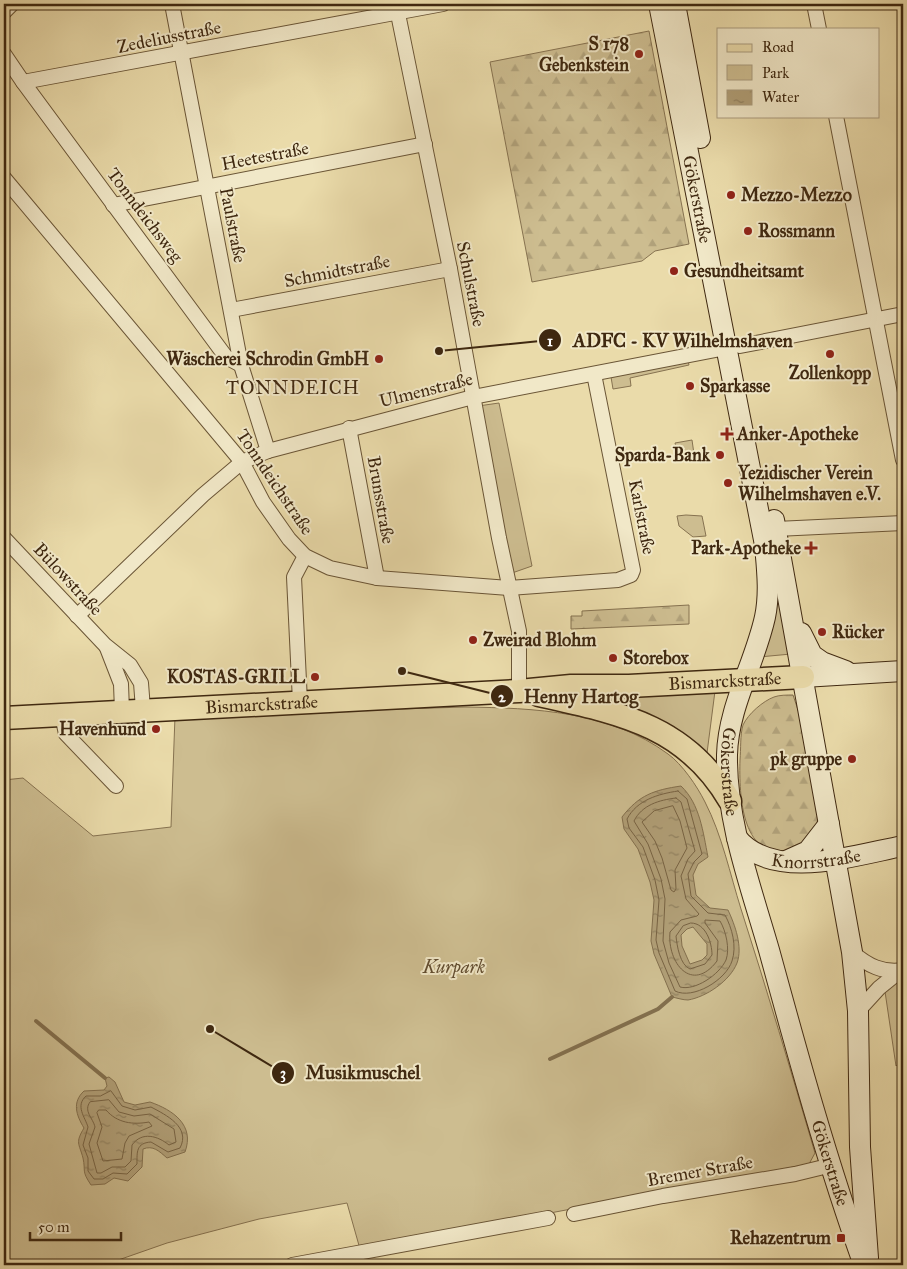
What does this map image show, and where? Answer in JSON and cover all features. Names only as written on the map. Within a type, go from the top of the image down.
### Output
[{"type":"main road","name":"Gökerstraße","points":[[659,4],[733,347],[776,529],[852,952],[858,1011],[860,1147],[866,1265]]},
{"type":"main road","name":"Gökerstraße","points":[[675,4],[765,545],[768,590],[766,616],[744,680],[727,749],[730,801],[737,838],[832,1165],[866,1265]]},
{"type":"main road","points":[[793,624],[804,636],[812,655],[822,662],[850,673]]},
{"type":"main road","name":"Bismarckstraße","points":[[4,718],[519,691],[571,686],[744,680],[903,671]]},
{"type":"main road","name":"Bismarckstraße","points":[[519,691],[629,718],[663,732],[697,758],[730,801]]},
{"type":"main road","points":[[784,862],[808,851],[829,824]]},
{"type":"main road","name":"Knorrstraße","points":[[737,838],[754,854],[784,862],[835,859],[903,846]]},
{"type":"street","points":[[4,12],[12,4]]},
{"type":"street","name":"Paulstraße","points":[[172,4],[242,365],[268,451]]},
{"type":"street","name":"Zedeliusstraße","points":[[23,82],[181,54],[397,8],[443,4]]},
{"type":"street","points":[[814,4],[819,28]]},
{"type":"street","name":"Schulstraße","points":[[397,8],[450,269],[509,588],[519,631],[519,691]]},
{"type":"street","points":[[4,54],[23,82]]},
{"type":"street","name":"Tonndeichsweg","points":[[23,82],[226,357],[242,365]]},
{"type":"street","points":[[836,118],[903,460]]},
{"type":"street","name":"Heetestraße","points":[[113,204],[424,144]]},
{"type":"street","name":"Tonndeichstraße","points":[[4,178],[242,462],[263,502],[289,539],[305,556],[330,568],[377,578],[509,588]]},
{"type":"street","name":"Schmidtstraße","points":[[231,310],[450,269]]},
{"type":"street","name":"Ulmenstraße","points":[[77,616],[203,495],[242,462],[268,451],[473,396],[903,314]]},
{"type":"street","name":"Karlstraße","points":[[509,588],[600,582],[627,577],[633,570],[594,374]]},
{"type":"street","name":"Brunsstraße","points":[[349,428],[377,578]]},
{"type":"street","points":[[776,529],[903,523]]},
{"type":"street","name":"Bülowstraße","points":[[4,538],[105,646],[130,665],[137,674],[141,682],[133,710]]},
{"type":"street","points":[[300,702],[294,577],[305,556]]},
{"type":"street","name":"Bülowstraße","points":[[105,646],[133,710]]},
{"type":"street","points":[[62,715],[66,734],[116,786]]},
{"type":"street","points":[[852,952],[863,962],[881,970],[902,971]]},
{"type":"street","points":[[858,1011],[879,988],[902,971]]},
{"type":"street","name":"Bremer Straße","points":[[574,1214],[663,1196],[795,1174],[832,1165]]},
{"type":"street","points":[[292,1265],[548,1218]]},
{"type":"green space","points":[[649,31],[689,244],[655,251],[642,261],[532,282],[490,62]]},
{"type":"green space","points":[[688,361],[689,365],[630,378],[631,386],[613,389],[611,377]]},
{"type":"green space","points":[[499,403],[532,566],[512,573],[478,406]]},
{"type":"green space","points":[[692,440],[694,454],[691,458],[679,459],[675,443]]},
{"type":"green space","points":[[677,516],[702,516],[706,536],[693,537],[679,526]]},
{"type":"green space","points":[[775,584],[791,654],[759,657]]},
{"type":"green space","points":[[689,605],[689,624],[571,629],[571,616],[582,616],[582,611]]},
{"type":"green space","points":[[715,691],[707,753],[673,726],[627,709],[567,694]]},
{"type":"green space","points":[[793,695],[799,713],[818,817],[816,827],[809,840],[795,848],[777,851],[763,847],[754,837],[747,824],[741,791],[741,733],[745,721],[761,705],[776,696]]},
{"type":"green space","name":"Kurpark","points":[[465,707],[544,711],[596,720],[645,740],[673,758],[689,776],[711,815],[725,855],[815,1153],[809,1164],[360,1249],[347,1203],[259,1219],[167,1243],[104,1265],[4,1265],[4,780],[23,778],[93,836],[171,827],[175,716]]},
{"type":"green space","points":[[903,974],[903,1059],[896,1066],[883,978]]},
{"type":"water","points":[[681,786],[687,793],[697,810],[702,828],[708,857],[698,864],[693,875],[696,895],[710,908],[728,910],[736,929],[739,943],[739,957],[734,970],[729,976],[710,992],[688,1000],[672,997],[654,954],[651,941],[654,900],[650,882],[638,849],[624,829],[622,817],[641,799],[655,792]],"holes":[[[693,927],[707,944],[707,955],[702,960],[690,964],[682,946],[681,935],[687,929]]]},
{"type":"water","points":[[109,1077],[115,1082],[124,1102],[135,1105],[150,1102],[174,1114],[184,1126],[187,1142],[185,1152],[167,1158],[153,1148],[143,1149],[142,1167],[128,1181],[114,1178],[105,1184],[91,1185],[85,1174],[79,1143],[79,1137],[84,1128],[76,1109],[80,1095],[84,1091],[104,1090],[107,1086],[105,1078]]},
{"type":"waterway","points":[[550,1059],[658,1009],[672,997]]},
{"type":"waterway","points":[[36,1021],[105,1078]]},
{"type":"place","name":"S 178 Gebenkstein","points":[[639,54]]},
{"type":"place","name":"Mezzo-Mezzo","points":[[731,195]]},
{"type":"place","name":"Rossmann","points":[[748,231]]},
{"type":"place","name":"Gesundheitsamt","points":[[674,271]]},
{"type":"place","name":"ADFC - KV Wilhelmshaven","points":[[439,351]]},
{"type":"place","name":"Zollenkopp","points":[[830,354]]},
{"type":"place","name":"Wäscherei Schrodin GmbH","points":[[379,359]]},
{"type":"place","name":"Sparkasse","points":[[690,386]]},
{"type":"place","name":"Anker-Apotheke","points":[[727,434]]},
{"type":"place","name":"Sparda-Bank","points":[[720,455]]},
{"type":"place","name":"Yezidischer Verein Wilhelmshaven e.V.","points":[[728,483]]},
{"type":"place","name":"Park-Apotheke","points":[[811,548]]},
{"type":"place","name":"Rücker","points":[[822,632]]},
{"type":"place","name":"Zweirad Blohm","points":[[473,640]]},
{"type":"place","name":"Storebox","points":[[613,658]]},
{"type":"place","name":"Henny Hartog","points":[[402,671]]},
{"type":"place","name":"KOSTAS-GRILL","points":[[315,677]]},
{"type":"place","name":"Havenhund","points":[[156,729]]},
{"type":"place","name":"pk gruppe","points":[[852,759]]},
{"type":"place","name":"Musikmuschel","points":[[210,1029]]},
{"type":"place","name":"Rehazentrum","points":[[841,1238]]},
{"type":"district","name":"TONNDEICH","points":[[293,387]]}]
